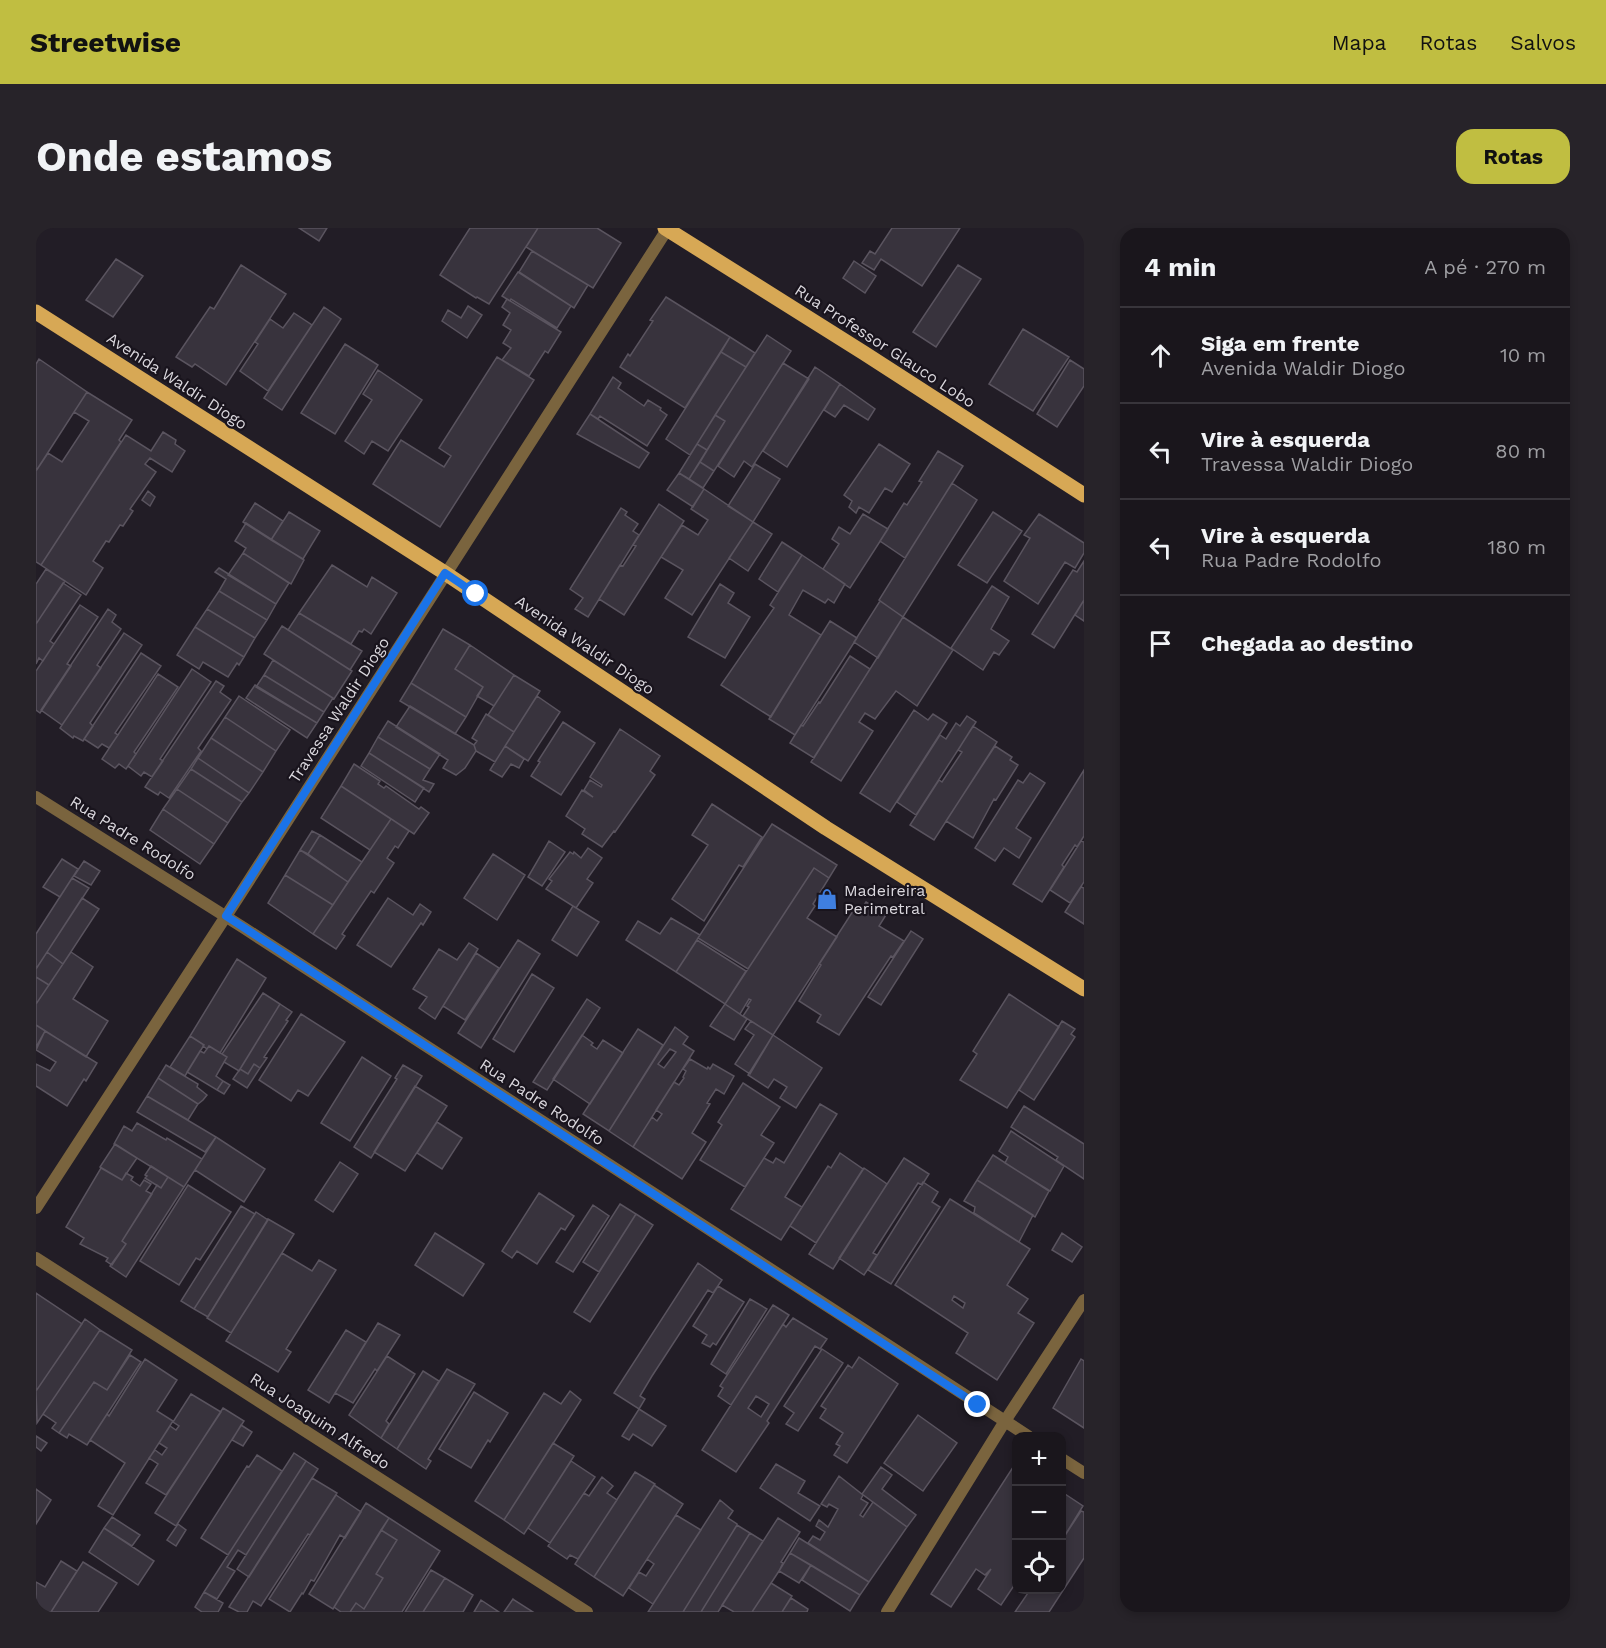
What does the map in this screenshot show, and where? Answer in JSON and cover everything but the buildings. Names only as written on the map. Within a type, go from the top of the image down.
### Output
[{"type":"main road","name":"Rua Professor Glauco Lobo","points":[[667,228],[1084,495]]},
{"type":"main road","name":"Avenida Waldir Diogo","points":[[36,312],[445,573],[826,828],[1084,989]]},
{"type":"street","name":"Travessa Waldir Diogo","points":[[36,1208],[667,228]]},
{"type":"street","name":"Rua Padre Rodolfo","points":[[36,797],[226,916],[1021,1432]]},
{"type":"street","name":"Rua Joaquim Alfredo","points":[[36,1258],[587,1612]]},
{"type":"street","points":[[887,1612],[1005,1421],[1084,1300]]},
{"type":"street","points":[[1066,1462],[1084,1473]]},
{"type":"place","name":"Madeireira Perimetral","points":[[827,899]]},
{"type":"route","points":[[476,594],[445,573],[226,916],[978,1405]]}]
